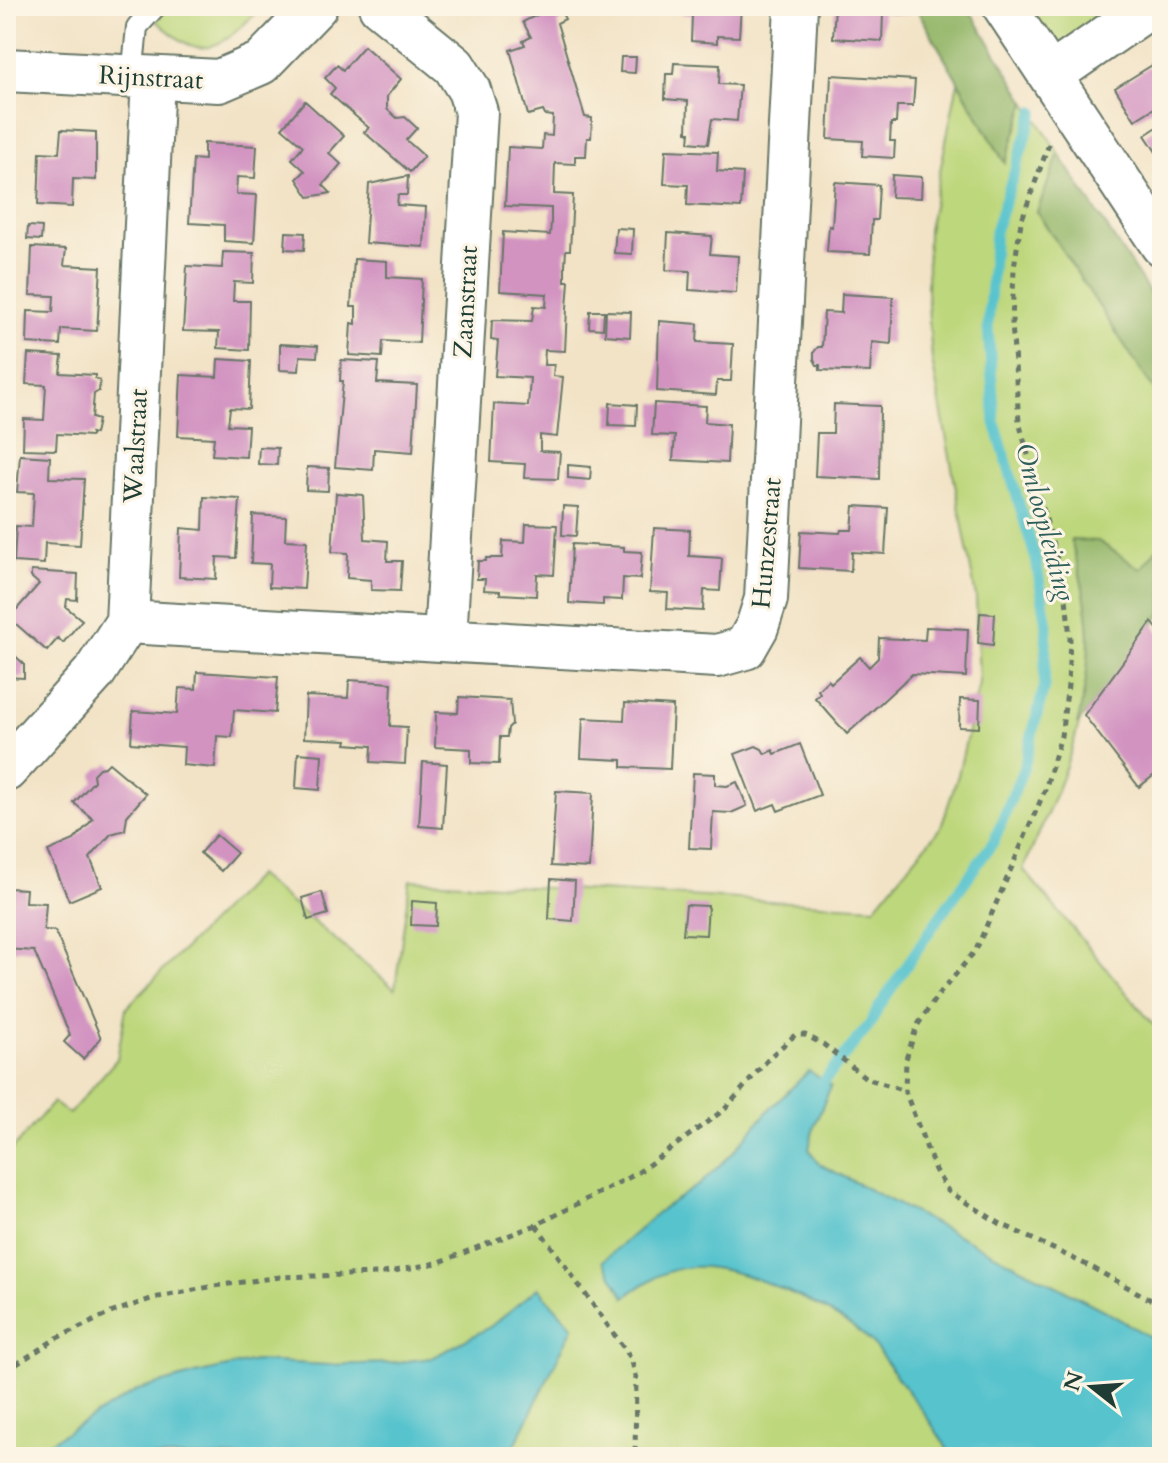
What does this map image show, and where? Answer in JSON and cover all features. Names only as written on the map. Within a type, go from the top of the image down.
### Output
[{"type":"street","name":"Rijnstraat","points":[[6,70],[219,81],[261,63],[316,6]]},
{"type":"street","name":"Zaanstraat","points":[[380,6],[454,66],[469,90],[476,112],[445,639]]},
{"type":"street","name":"Hunzestraat","points":[[127,622],[717,656],[745,648],[757,627],[766,599],[796,6]]},
{"type":"street","points":[[1004,6],[1162,245]]},
{"type":"street","points":[[1060,89],[1151,6]]},
{"type":"street","name":"Waalstraat","points":[[127,622],[143,77]]},
{"type":"street","points":[[6,770],[94,673],[127,622]]},
{"type":"lane","points":[[143,77],[137,27],[156,6]]},
{"type":"path","points":[[1060,89],[1048,147],[1021,222],[1014,268],[1012,323],[1019,422],[1065,588],[1070,638],[1061,736],[1045,790],[976,950],[917,1026],[906,1059],[905,1091],[935,1170],[948,1191],[999,1223],[1091,1267],[1162,1306]]},
{"type":"path","points":[[6,1371],[57,1338],[113,1312],[154,1298],[267,1279],[378,1274],[437,1263],[536,1225],[636,1174],[725,1109],[795,1035],[805,1035],[823,1044],[866,1078],[905,1091]]},
{"type":"path","points":[[536,1225],[631,1358],[636,1377],[635,1457]]},
{"type":"green space","points":[[170,6],[262,7],[231,36],[203,48],[184,42],[156,21]]},
{"type":"green space","points":[[915,6],[967,6],[1026,102],[1005,163]]},
{"type":"green space","points":[[1017,6],[1132,6],[1054,50]]},
{"type":"green space","points":[[958,82],[1004,162],[1026,102],[1059,154],[1037,212],[1162,402],[1162,542],[1141,569],[1098,541],[1071,541],[1089,625],[1090,666],[1069,756],[1023,869],[1162,1035],[1162,1344],[1103,1310],[819,1164],[809,1149],[814,1126],[831,1086],[809,1071],[700,1185],[662,1209],[625,1297],[664,1273],[691,1267],[711,1268],[760,1280],[811,1302],[854,1328],[874,1345],[926,1415],[952,1457],[509,1457],[551,1372],[538,1288],[490,1327],[432,1358],[328,1365],[255,1361],[196,1374],[138,1390],[25,1457],[6,1457],[6,1157],[53,1102],[69,1114],[117,1059],[126,1008],[257,875],[395,989],[410,880],[875,907],[941,827],[958,775],[979,684],[976,597],[932,360],[927,291],[928,230]]},
{"type":"green space","points":[[1059,154],[1162,312],[1162,402],[1037,212]]},
{"type":"green space","points":[[1071,540],[1098,541],[1141,569],[1162,542],[1162,613],[1077,725],[1087,675],[1089,632]]},
{"type":"water","points":[[809,1071],[831,1086],[814,1126],[809,1149],[819,1164],[1103,1310],[1162,1344],[1162,1457],[952,1457],[926,1415],[874,1345],[854,1328],[811,1302],[760,1280],[711,1268],[691,1267],[664,1273],[625,1297],[603,1261],[662,1209],[700,1184]]},
{"type":"water","points":[[538,1288],[573,1327],[509,1457],[25,1457],[138,1390],[196,1374],[255,1361],[329,1365],[432,1358],[490,1327]]},
{"type":"building","points":[[558,6],[565,19],[557,23],[585,117],[592,118],[586,156],[575,156],[575,164],[555,163],[554,194],[573,195],[570,250],[566,250],[565,265],[565,281],[569,281],[565,351],[545,350],[544,365],[554,365],[553,376],[563,377],[557,437],[540,435],[540,451],[560,452],[558,479],[524,478],[525,464],[491,462],[494,404],[528,406],[530,378],[495,376],[498,341],[491,340],[492,320],[532,321],[534,306],[546,307],[547,294],[500,291],[503,232],[550,235],[551,222],[551,208],[505,206],[508,147],[542,149],[543,135],[552,136],[553,116],[545,115],[543,111],[528,115],[510,50],[525,45],[523,41],[531,37],[523,22]]},
{"type":"building","points":[[681,6],[741,6],[739,37],[717,36],[717,43],[691,41],[692,15],[681,14]]},
{"type":"building","points":[[835,6],[909,6],[909,15],[883,13],[882,41],[833,38]]},
{"type":"building","points":[[364,46],[401,79],[387,96],[387,109],[397,118],[405,117],[417,128],[406,140],[424,156],[410,172],[364,132],[369,128],[330,94],[335,88],[325,78],[337,65],[343,70]]},
{"type":"building","points":[[621,57],[636,57],[635,73],[620,72]]},
{"type":"building","points":[[1162,59],[1162,103],[1135,120],[1115,88]]},
{"type":"building","points":[[674,63],[720,65],[719,84],[740,85],[737,121],[712,119],[708,144],[689,142],[688,101],[665,99],[666,74],[673,74]]},
{"type":"building","points":[[831,75],[915,80],[913,106],[897,106],[896,123],[891,123],[890,141],[895,141],[894,158],[862,156],[863,141],[828,139]]},
{"type":"building","points":[[305,101],[344,136],[329,153],[341,164],[323,185],[331,193],[309,197],[297,179],[305,171],[292,159],[303,146],[282,128]]},
{"type":"building","points":[[1162,124],[1162,161],[1145,135]]},
{"type":"building","points":[[61,130],[96,132],[96,180],[73,179],[72,207],[38,205],[40,152],[59,153]]},
{"type":"building","points":[[204,143],[257,146],[255,178],[237,177],[236,194],[257,195],[254,243],[224,241],[224,225],[189,223],[193,159],[204,160]]},
{"type":"building","points":[[666,150],[718,152],[717,171],[743,173],[741,208],[687,205],[688,185],[664,184]]},
{"type":"building","points":[[892,175],[922,177],[921,198],[891,197]]},
{"type":"building","points":[[408,176],[407,195],[398,195],[397,205],[426,207],[424,247],[365,243],[369,184]]},
{"type":"building","points":[[835,182],[879,185],[877,220],[872,220],[870,254],[827,252]]},
{"type":"building","points":[[28,226],[42,227],[41,240],[27,239]]},
{"type":"building","points":[[616,228],[633,229],[632,254],[614,253]]},
{"type":"building","points":[[286,232],[305,233],[304,250],[285,249]]},
{"type":"building","points":[[668,233],[712,236],[710,254],[738,256],[736,293],[689,290],[690,271],[666,270]]},
{"type":"building","points":[[32,247],[66,249],[64,265],[101,267],[97,331],[61,329],[60,345],[27,343],[28,311],[53,312],[54,296],[30,295]]},
{"type":"building","points":[[223,252],[254,253],[253,283],[234,282],[233,301],[250,301],[249,350],[218,348],[219,332],[183,331],[187,266],[222,268]]},
{"type":"building","points":[[354,259],[387,261],[387,277],[422,279],[419,343],[383,341],[382,357],[349,355],[351,323],[356,324],[356,307],[351,307]]},
{"type":"building","points":[[842,294],[893,297],[891,344],[872,342],[870,372],[820,370],[814,359],[814,352],[822,347],[824,312],[841,313]]},
{"type":"building","points":[[590,311],[604,311],[603,329],[589,328]]},
{"type":"building","points":[[606,311],[631,312],[630,337],[605,335]]},
{"type":"building","points":[[659,321],[698,324],[697,342],[733,344],[731,381],[717,381],[716,395],[657,391]]},
{"type":"building","points":[[280,344],[318,346],[317,357],[300,356],[299,371],[280,370]]},
{"type":"building","points":[[28,354],[62,356],[60,373],[95,375],[100,381],[99,391],[94,394],[92,418],[98,420],[95,434],[57,434],[56,450],[23,449],[24,419],[44,420],[46,385],[26,384]]},
{"type":"building","points":[[218,359],[251,361],[249,409],[230,408],[228,425],[248,426],[246,457],[212,455],[214,438],[178,436],[181,375],[217,377]]},
{"type":"building","points":[[341,360],[379,362],[377,383],[417,385],[413,452],[374,449],[373,470],[335,467],[343,381],[340,381]]},
{"type":"building","points":[[610,403],[637,405],[636,426],[609,425]]},
{"type":"building","points":[[654,403],[706,406],[705,422],[729,424],[727,463],[673,460],[675,436],[652,435]]},
{"type":"building","points":[[834,404],[880,406],[879,479],[815,476],[817,433],[833,433]]},
{"type":"building","points":[[259,447],[278,448],[277,465],[258,464]]},
{"type":"building","points":[[20,455],[50,457],[49,478],[84,479],[80,545],[45,543],[44,564],[14,562],[16,526],[32,527],[34,493],[17,492]]},
{"type":"building","points":[[568,465],[591,467],[590,480],[568,478]]},
{"type":"building","points":[[307,467],[329,468],[328,491],[306,490]]},
{"type":"building","points":[[336,493],[363,495],[365,539],[388,541],[387,561],[402,561],[400,591],[371,590],[371,580],[347,578],[348,553],[332,552]]},
{"type":"building","points":[[204,497],[240,499],[236,558],[217,557],[216,579],[179,577],[181,528],[203,530]]},
{"type":"building","points":[[563,506],[578,507],[576,536],[562,535]]},
{"type":"building","points":[[854,506],[888,508],[885,554],[852,552],[851,571],[799,568],[801,531],[840,533],[841,530],[852,530]]},
{"type":"building","points":[[253,515],[286,517],[285,540],[307,541],[304,589],[269,587],[270,564],[251,563]]},
{"type":"building","points":[[526,524],[557,525],[554,575],[537,574],[536,596],[484,590],[485,579],[477,579],[478,561],[502,558],[503,541],[525,542]]},
{"type":"building","points":[[654,528],[690,530],[689,556],[722,558],[720,591],[704,590],[703,611],[667,609],[668,593],[650,592]]},
{"type":"building","points":[[572,544],[624,547],[624,551],[642,552],[640,579],[623,578],[622,600],[603,599],[603,605],[569,603]]},
{"type":"building","points":[[31,571],[78,574],[77,600],[67,599],[66,607],[82,620],[63,643],[58,638],[47,651],[9,618],[39,584],[31,577]]},
{"type":"building","points":[[980,613],[995,614],[993,645],[978,643]]},
{"type":"building","points":[[1152,622],[1162,635],[1162,779],[1157,773],[1139,787],[1084,715]]},
{"type":"building","points":[[926,627],[968,629],[966,677],[912,674],[847,734],[815,698],[820,693],[818,690],[828,680],[831,683],[860,657],[869,667],[878,658],[879,638],[925,640]]},
{"type":"building","points":[[6,653],[13,654],[24,664],[24,678],[6,677]]},
{"type":"building","points":[[197,672],[278,677],[275,713],[234,710],[232,737],[217,736],[215,768],[183,765],[184,747],[131,743],[133,711],[177,714],[179,688],[196,689]]},
{"type":"building","points":[[349,680],[392,683],[390,726],[407,727],[405,764],[371,762],[372,746],[346,744],[347,740],[304,738],[306,696],[348,698]]},
{"type":"building","points":[[459,697],[510,700],[512,724],[507,737],[500,737],[499,764],[471,763],[471,749],[435,747],[436,712],[458,713]]},
{"type":"building","points":[[960,699],[980,700],[979,728],[959,727]]},
{"type":"building","points":[[625,703],[673,706],[670,769],[622,767],[622,760],[581,758],[583,718],[624,720]]},
{"type":"building","points":[[800,744],[820,795],[778,811],[775,804],[757,811],[735,754],[756,746],[765,754],[773,750],[775,754]]},
{"type":"building","points":[[298,753],[322,755],[320,790],[296,788]]},
{"type":"building","points":[[423,762],[447,764],[443,828],[419,826]]},
{"type":"building","points":[[109,763],[146,794],[127,816],[125,830],[111,834],[90,858],[102,887],[69,901],[48,851],[74,840],[93,819],[74,803],[94,781],[93,774]]},
{"type":"building","points":[[693,773],[715,774],[715,785],[727,786],[737,782],[747,806],[731,813],[713,812],[711,849],[689,848]]},
{"type":"building","points":[[556,791],[593,793],[589,868],[551,866]]},
{"type":"building","points":[[216,835],[237,853],[221,871],[200,853]]},
{"type":"building","points":[[551,879],[575,881],[573,921],[549,919]]},
{"type":"building","points":[[6,888],[26,889],[25,902],[46,903],[44,930],[55,931],[101,1038],[83,1059],[64,1042],[70,1035],[34,951],[6,949]]},
{"type":"building","points":[[322,892],[328,914],[308,920],[302,898]]},
{"type":"building","points":[[412,901],[437,903],[436,926],[411,925]]},
{"type":"building","points":[[686,905],[708,906],[706,935],[683,934]]},
{"type":"waterway","name":"Omloopleiding","points":[[824,1081],[870,1024],[931,929],[994,841],[1024,767],[1044,687],[1047,625],[1036,560],[995,423],[988,327],[995,231],[1034,112]]}]
